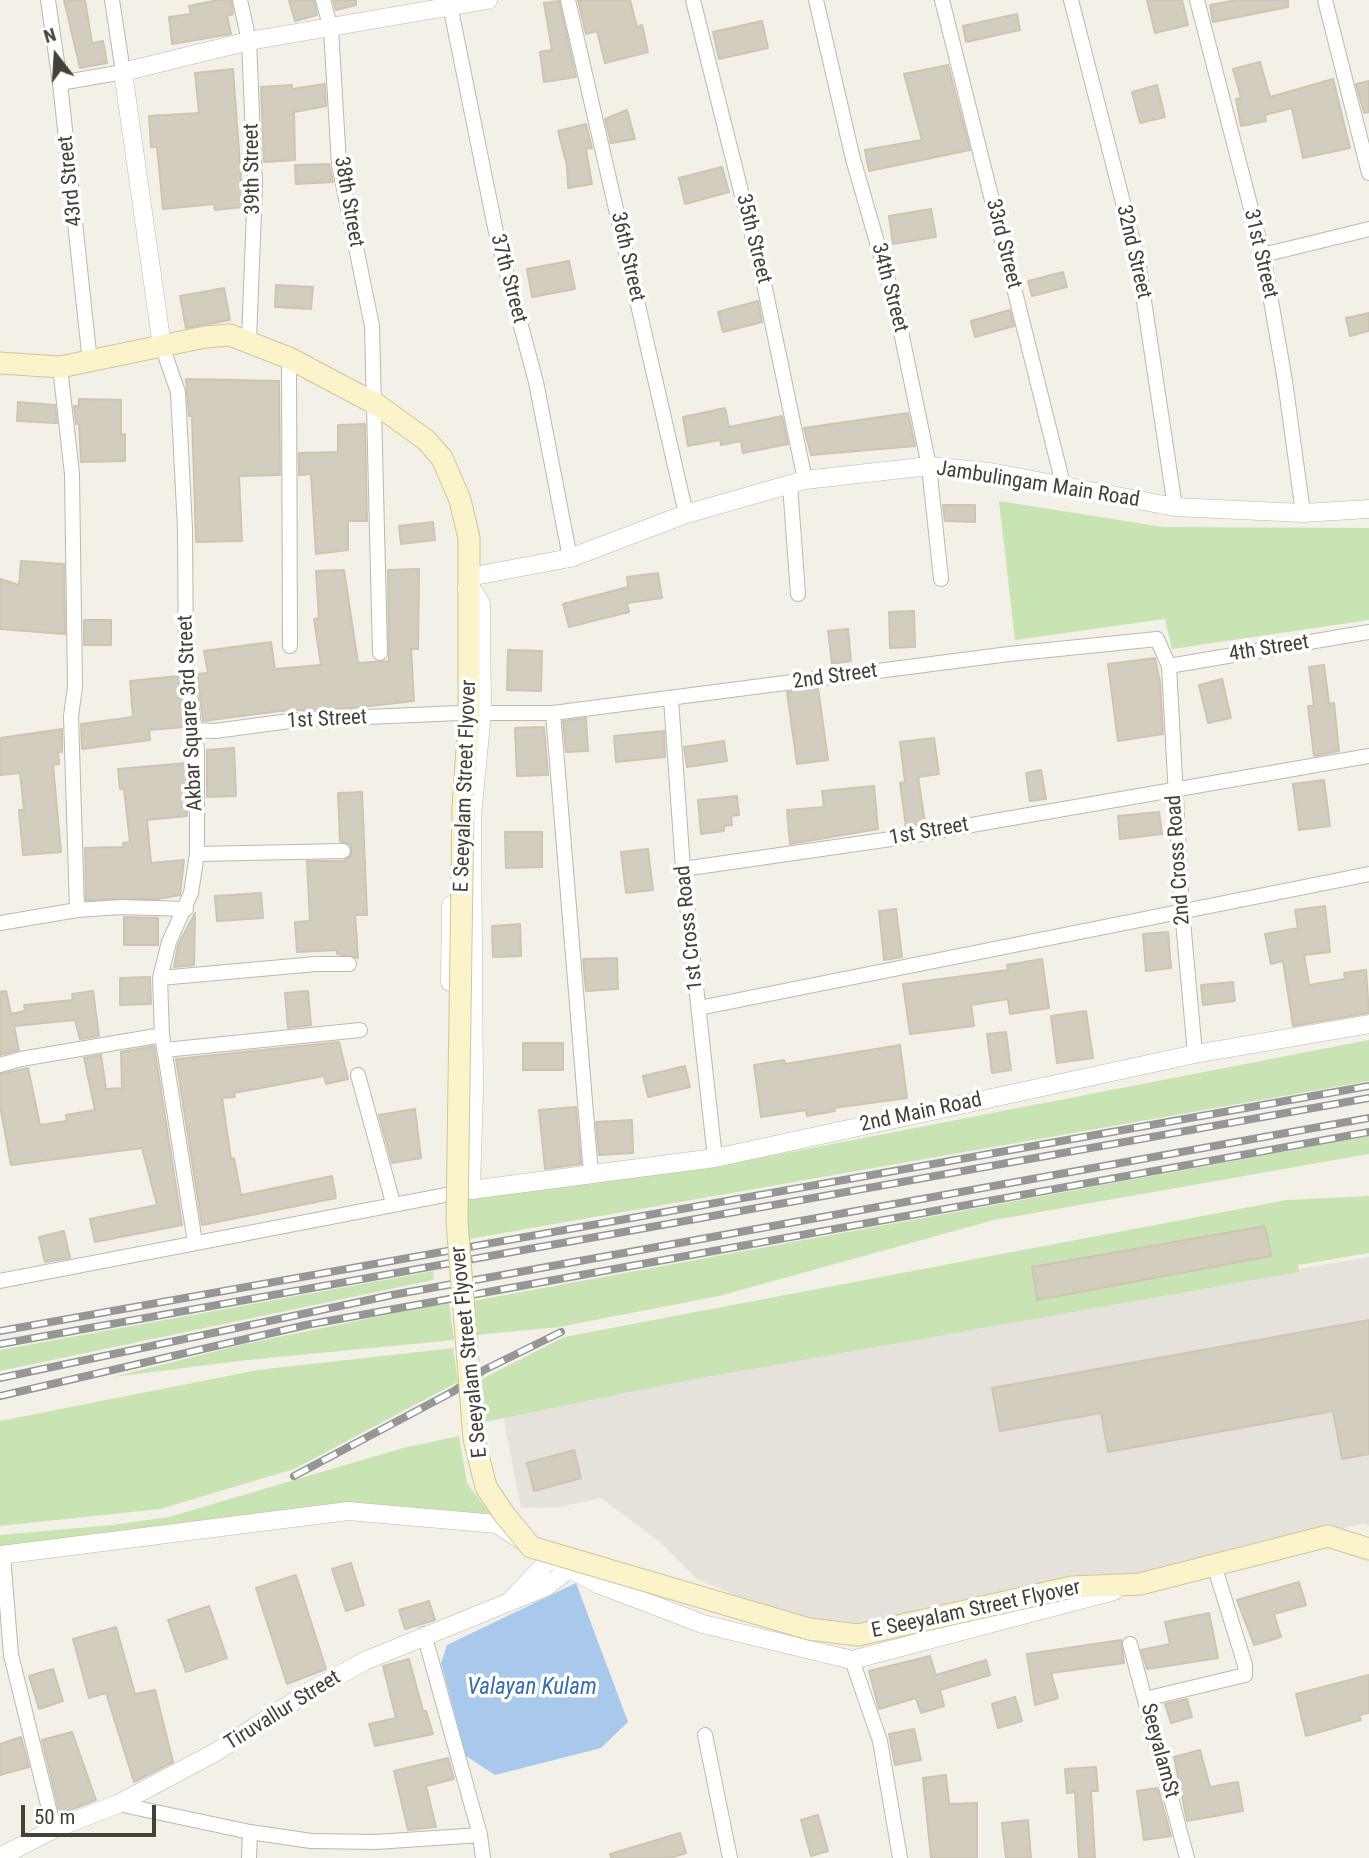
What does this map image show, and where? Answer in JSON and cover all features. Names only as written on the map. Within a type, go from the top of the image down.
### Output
[{"type":"main road","name":"E Seeyalam Street Flyover","points":[[0,363],[60,367],[230,335],[249,340],[289,358],[376,404],[426,440],[442,458],[460,500],[468,538],[470,587],[469,719],[463,807],[457,1222],[474,1439],[486,1487],[531,1547],[809,1629],[858,1636],[1072,1587],[1140,1584],[1328,1536],[1369,1549]]},
{"type":"street","name":"43rd Street","points":[[48,0],[60,83],[90,362]]},
{"type":"street","points":[[112,0],[162,346]]},
{"type":"street","name":"39th Street","points":[[240,0],[249,41],[255,185],[249,340]]},
{"type":"street","name":"38th Street","points":[[323,0],[331,29],[339,164],[372,326],[380,653]]},
{"type":"street","points":[[60,83],[123,72],[249,41],[331,29],[450,3],[488,0]]},
{"type":"street","name":"36th Street","points":[[568,0],[686,514]]},
{"type":"street","name":"35th Street","points":[[693,0],[763,279],[797,482],[798,594]]},
{"type":"street","name":"34th Street","points":[[816,0],[853,159],[896,307],[929,466],[941,579]]},
{"type":"street","name":"33rd Street","points":[[942,0],[1064,488]]},
{"type":"street","name":"32nd Street","points":[[1071,0],[1138,261],[1175,507]]},
{"type":"street","name":"31st Street","points":[[1197,0],[1263,255],[1285,381],[1303,513]]},
{"type":"street","points":[[1325,0],[1369,173]]},
{"type":"street","name":"37th Street","points":[[450,3],[496,237],[536,382],[570,558]]},
{"type":"street","points":[[1263,255],[1369,229]]},
{"type":"street","name":"Akbar Square 3rd Street","points":[[162,346],[178,392],[185,528],[186,663],[195,730],[197,853],[186,909],[169,942],[160,978],[162,1035],[195,1242]]},
{"type":"street","points":[[289,358],[290,646]]},
{"type":"street","points":[[60,367],[72,474],[75,687],[71,716],[77,910]]},
{"type":"street","name":"Jambulingam Main Road","points":[[470,587],[570,558],[686,514],[797,482],[929,466],[989,472],[1175,507],[1303,513],[1369,509]]},
{"type":"street","points":[[0,1281],[471,1190],[474,1032],[472,816],[482,713],[481,604],[470,587],[459,599],[460,713],[454,803],[450,1018],[456,1026],[474,1032]]},
{"type":"street","name":"4th Street","points":[[1169,666],[1369,632]]},
{"type":"street","name":"2nd Street","points":[[482,713],[553,713],[1009,654],[1157,639],[1169,666]]},
{"type":"street","name":"2nd Cross Road","points":[[1169,666],[1174,792],[1195,1054]]},
{"type":"street","name":"1st Cross Road","points":[[671,699],[683,869],[715,1158]]},
{"type":"street","name":"1st Street","points":[[195,730],[215,732],[297,720],[460,713]]},
{"type":"street","points":[[553,713],[591,1174]]},
{"type":"street","name":"1st Street","points":[[683,869],[891,839],[1060,808],[1174,792],[1290,768],[1369,756]]},
{"type":"street","points":[[197,853],[343,851]]},
{"type":"street","points":[[698,1008],[1369,874]]},
{"type":"street","points":[[0,923],[77,910],[121,906],[186,909]]},
{"type":"street","points":[[160,978],[317,964],[349,964]]},
{"type":"street","name":"2nd Main Road","points":[[471,1190],[715,1158],[1195,1054],[1369,1024]]},
{"type":"street","points":[[165,1050],[360,1030]]},
{"type":"street","points":[[0,1065],[162,1035]]},
{"type":"street","points":[[358,1075],[393,1203]]},
{"type":"street","points":[[54,1829],[11,1656],[1,1555],[348,1511],[497,1524],[568,1570],[598,1584],[661,1605],[704,1624],[852,1660],[1140,1584]]},
{"type":"street","points":[[509,1603],[550,1559],[574,1550],[648,1571],[659,1589],[661,1605]]},
{"type":"street","points":[[1145,1699],[1245,1675],[1245,1665],[1214,1565]]},
{"type":"street","name":"Tiruvallur Street","points":[[0,1857],[54,1829],[118,1804],[216,1752],[310,1691],[424,1634],[546,1587],[568,1570]]},
{"type":"street","points":[[424,1634],[480,1835],[483,1858]]},
{"type":"street","name":"SeeyalamSt","points":[[1130,1644],[1187,1858]]},
{"type":"street","points":[[852,1660],[880,1741],[900,1858]]},
{"type":"street","points":[[705,1735],[730,1858]]},
{"type":"street","points":[[118,1804],[250,1832],[310,1841],[363,1842],[480,1835]]},
{"type":"street","points":[[249,1858],[250,1832]]},
{"type":"shaded area","points":[[1369,1257],[1369,1526],[1364,1523],[858,1647],[697,1579],[660,1542],[601,1498],[559,1507],[521,1508],[501,1405]]},
{"type":"green space","points":[[999,501],[1163,527],[1369,528],[1369,620],[1172,649],[1165,619],[1015,640]]},
{"type":"green space","points":[[1369,1040],[1369,1081],[469,1239],[464,1199],[719,1166]]},
{"type":"green space","points":[[1369,1136],[1369,1154],[994,1220],[719,1296],[559,1327],[476,1335],[473,1301]]},
{"type":"green space","points":[[1369,1196],[1369,1253],[1298,1265],[1299,1272],[689,1380],[479,1423],[476,1382],[564,1337],[1287,1200]]},
{"type":"green space","points":[[434,1271],[433,1280],[0,1371],[0,1350]]},
{"type":"green space","points":[[449,1302],[454,1340],[247,1360],[113,1377],[245,1344]]},
{"type":"green space","points":[[453,1348],[458,1382],[294,1469],[160,1509],[0,1526],[0,1421],[258,1370]]},
{"type":"green space","points":[[459,1436],[467,1483],[491,1515],[347,1509],[0,1551],[0,1535],[169,1517],[403,1448]]},
{"type":"water","name":"Valayan Kulam","points":[[576,1583],[628,1722],[601,1748],[495,1775],[466,1756],[441,1663],[447,1645]]},
{"type":"building","points":[[64,0],[85,0],[92,43],[103,41],[107,63],[80,68]]},
{"type":"building","points":[[231,0],[233,14],[227,16],[231,34],[172,44],[169,17],[191,14],[189,6]]},
{"type":"building","points":[[289,0],[314,0],[317,15],[295,21]]},
{"type":"building","points":[[333,0],[356,0],[356,5],[336,10]]},
{"type":"building","points":[[578,0],[630,0],[637,27],[642,25],[648,52],[605,63],[597,31],[586,34]]},
{"type":"building","points":[[1147,0],[1182,0],[1188,25],[1155,33]]},
{"type":"building","points":[[1237,0],[1288,0],[1288,7],[1213,22],[1210,5]]},
{"type":"building","points":[[559,1],[576,77],[544,82],[540,52],[552,50],[544,3]]},
{"type":"building","points":[[1017,14],[1020,30],[966,42],[963,26]]},
{"type":"building","points":[[762,21],[768,48],[719,59],[713,32]]},
{"type":"building","points":[[1260,62],[1270,97],[1333,79],[1350,148],[1303,158],[1292,108],[1265,115],[1266,121],[1241,126],[1236,99],[1241,98],[1233,69]]},
{"type":"building","points":[[948,65],[970,150],[869,171],[865,150],[922,140],[904,74]]},
{"type":"building","points":[[233,69],[243,207],[215,210],[214,204],[163,209],[157,147],[151,147],[149,116],[199,113],[195,73]]},
{"type":"building","points":[[1369,81],[1369,112],[1364,113],[1356,84]]},
{"type":"building","points":[[325,84],[326,106],[294,112],[295,160],[264,162],[261,87],[292,85],[292,89]]},
{"type":"building","points":[[1157,85],[1165,117],[1140,123],[1132,92]]},
{"type":"building","points":[[627,110],[635,139],[611,143],[605,119]]},
{"type":"building","points":[[586,124],[592,148],[586,149],[592,184],[568,188],[567,166],[558,131]]},
{"type":"building","points":[[329,164],[333,182],[296,184],[295,165]]},
{"type":"building","points":[[722,167],[729,192],[685,204],[679,178]]},
{"type":"building","points":[[931,209],[936,237],[893,244],[889,216]]},
{"type":"building","points":[[569,261],[575,289],[532,297],[527,269]]},
{"type":"building","points":[[1063,272],[1067,287],[1032,296],[1028,281]]},
{"type":"building","points":[[276,285],[313,287],[311,309],[275,307]]},
{"type":"building","points":[[224,288],[230,320],[186,328],[180,296]]},
{"type":"building","points":[[758,301],[762,322],[723,332],[718,312]]},
{"type":"building","points":[[1010,310],[1014,326],[975,337],[971,321]]},
{"type":"building","points":[[1369,313],[1369,331],[1350,336],[1346,318]]},
{"type":"building","points":[[186,379],[279,381],[280,475],[239,476],[242,541],[196,542],[192,416],[189,416]]},
{"type":"building","points":[[79,399],[121,400],[121,435],[125,434],[125,461],[81,462],[79,424],[76,424],[74,406],[79,406]]},
{"type":"building","points":[[18,402],[55,405],[57,423],[17,421]]},
{"type":"building","points":[[725,408],[729,427],[782,416],[788,444],[743,453],[741,441],[721,445],[720,440],[688,446],[683,417]]},
{"type":"building","points":[[908,413],[915,446],[811,455],[804,428]]},
{"type":"building","points":[[365,424],[367,521],[348,521],[348,550],[316,554],[311,474],[299,475],[299,453],[338,452],[338,425]]},
{"type":"building","points":[[943,505],[975,505],[975,522],[945,521]]},
{"type":"building","points":[[433,522],[435,540],[401,544],[399,526]]},
{"type":"building","points":[[21,561],[64,564],[65,634],[0,629],[0,579],[19,585]]},
{"type":"building","points":[[419,569],[418,649],[411,649],[414,701],[352,708],[280,711],[203,721],[197,674],[208,673],[204,651],[271,642],[275,669],[321,665],[314,619],[319,618],[316,571],[344,570],[358,663],[389,661],[388,570]]},
{"type":"building","points":[[658,573],[662,598],[627,603],[629,612],[569,627],[563,604],[628,587],[627,577]]},
{"type":"building","points":[[914,611],[915,647],[890,648],[889,612]]},
{"type":"building","points":[[84,620],[111,620],[111,645],[84,645]]},
{"type":"building","points":[[848,629],[851,661],[832,664],[828,631]]},
{"type":"building","points":[[508,650],[542,651],[541,691],[507,690]]},
{"type":"building","points":[[1155,658],[1160,682],[1163,734],[1118,741],[1108,664]]},
{"type":"building","points":[[1324,665],[1329,704],[1334,703],[1339,751],[1314,756],[1308,706],[1314,706],[1309,667]]},
{"type":"building","points":[[178,676],[184,727],[149,730],[150,740],[82,749],[81,724],[133,717],[130,681]]},
{"type":"building","points":[[1222,679],[1231,718],[1208,723],[1199,685]]},
{"type":"building","points":[[818,688],[828,760],[797,764],[787,692]]},
{"type":"building","points":[[586,718],[588,751],[566,752],[563,721]]},
{"type":"building","points":[[544,727],[548,775],[517,776],[515,728]]},
{"type":"building","points":[[62,729],[59,764],[53,765],[61,852],[23,855],[19,810],[24,810],[20,773],[0,775],[0,738]]},
{"type":"building","points":[[664,731],[665,757],[616,762],[614,736]]},
{"type":"building","points":[[934,738],[939,774],[918,777],[925,823],[906,827],[900,783],[905,782],[900,742]]},
{"type":"building","points":[[724,741],[727,761],[687,767],[684,747]]},
{"type":"building","points":[[234,748],[236,796],[207,797],[207,750]]},
{"type":"building","points":[[187,763],[187,816],[147,820],[151,863],[184,860],[180,895],[158,899],[86,900],[85,848],[124,847],[123,843],[130,842],[124,789],[120,789],[118,769]]},
{"type":"building","points":[[1041,770],[1046,799],[1030,801],[1026,773]]},
{"type":"building","points":[[1324,780],[1330,826],[1299,830],[1293,784]]},
{"type":"building","points":[[874,786],[878,829],[790,844],[787,810],[824,807],[822,791]]},
{"type":"building","points":[[362,792],[367,915],[355,915],[358,958],[337,954],[337,950],[297,952],[295,922],[310,921],[307,861],[343,861],[351,856],[351,845],[340,841],[338,793]]},
{"type":"building","points":[[737,796],[739,815],[731,816],[732,825],[724,826],[724,831],[701,834],[698,800]]},
{"type":"building","points":[[1159,812],[1162,834],[1120,839],[1118,816]]},
{"type":"building","points":[[505,832],[542,832],[542,867],[506,868]]},
{"type":"building","points":[[648,849],[653,890],[626,893],[621,852]]},
{"type":"building","points":[[261,893],[263,918],[217,921],[215,896]]},
{"type":"building","points":[[1325,906],[1330,952],[1304,955],[1309,985],[1345,979],[1344,973],[1366,970],[1369,1013],[1293,1026],[1283,961],[1271,964],[1265,934],[1298,928],[1295,910]]},
{"type":"building","points":[[896,909],[902,957],[884,960],[879,911]]},
{"type":"building","points":[[195,913],[194,965],[174,967],[178,945]]},
{"type":"building","points":[[124,917],[158,918],[158,945],[124,945]]},
{"type":"building","points":[[520,924],[521,956],[493,957],[492,926]]},
{"type":"building","points":[[1168,932],[1171,968],[1146,971],[1143,934]]},
{"type":"building","points":[[617,958],[618,989],[586,991],[583,959]]},
{"type":"building","points":[[1042,959],[1049,1008],[1010,1014],[1008,999],[971,1005],[974,1026],[910,1034],[903,984],[1008,970],[1007,965]]},
{"type":"building","points":[[150,977],[151,1004],[120,1005],[120,978]]},
{"type":"building","points":[[1233,982],[1235,1001],[1203,1005],[1201,985]]},
{"type":"building","points":[[6,991],[11,1014],[25,1011],[24,1005],[73,1000],[72,994],[93,991],[99,1036],[80,1039],[75,1020],[14,1026],[19,1050],[0,1055],[0,992]]},
{"type":"building","points":[[308,991],[311,1025],[288,1028],[285,993]]},
{"type":"building","points":[[1086,1011],[1093,1058],[1057,1063],[1051,1016]]},
{"type":"building","points":[[1006,1032],[1011,1070],[992,1073],[987,1034]]},
{"type":"building","points":[[339,1042],[348,1079],[326,1084],[324,1076],[234,1093],[235,1097],[222,1098],[231,1159],[234,1158],[241,1195],[332,1176],[336,1198],[202,1225],[176,1059]]},
{"type":"building","points":[[523,1043],[563,1043],[563,1070],[523,1070]]},
{"type":"building","points":[[900,1045],[907,1098],[834,1108],[835,1111],[807,1116],[806,1110],[761,1117],[754,1065],[784,1060],[785,1064]]},
{"type":"building","points":[[154,1046],[182,1225],[95,1242],[90,1219],[157,1205],[142,1148],[11,1165],[0,1106],[0,1074],[28,1068],[40,1125],[67,1121],[66,1115],[95,1110],[84,1058],[101,1055],[106,1089],[122,1088],[121,1052]]},
{"type":"building","points":[[685,1066],[690,1087],[648,1097],[643,1076]]},
{"type":"building","points":[[576,1107],[581,1164],[545,1169],[539,1110]]},
{"type":"building","points":[[415,1109],[421,1158],[392,1163],[379,1115]]},
{"type":"building","points":[[632,1120],[633,1153],[599,1155],[596,1122]]},
{"type":"building","points":[[1265,1226],[1271,1256],[1037,1300],[1032,1267]]},
{"type":"building","points":[[64,1231],[70,1258],[45,1262],[39,1237]]},
{"type":"building","points":[[1369,1320],[1369,1454],[1342,1459],[1333,1411],[1108,1452],[1101,1413],[1000,1431],[992,1388]]},
{"type":"building","points":[[574,1450],[581,1478],[534,1491],[527,1463]]},
{"type":"building","points":[[351,1563],[364,1605],[346,1611],[332,1569]]},
{"type":"building","points":[[296,1575],[326,1669],[287,1684],[256,1588]]},
{"type":"building","points":[[1299,1582],[1306,1605],[1274,1614],[1281,1637],[1254,1645],[1237,1600]]},
{"type":"building","points":[[429,1601],[435,1620],[405,1629],[399,1610]]},
{"type":"building","points":[[209,1606],[227,1658],[186,1672],[168,1620]]},
{"type":"building","points":[[1209,1613],[1218,1658],[1147,1669],[1141,1650],[1170,1644],[1165,1622]]},
{"type":"building","points":[[116,1627],[135,1694],[155,1690],[173,1762],[134,1782],[106,1693],[89,1698],[73,1639]]},
{"type":"building","points":[[1121,1640],[1124,1663],[1051,1673],[1058,1698],[1035,1705],[1027,1654]]},
{"type":"building","points":[[930,1656],[936,1675],[986,1660],[990,1675],[940,1690],[944,1706],[921,1713],[916,1698],[879,1709],[869,1671]]},
{"type":"building","points":[[409,1659],[423,1711],[426,1711],[433,1734],[375,1746],[369,1724],[396,1718],[383,1666]]},
{"type":"building","points":[[53,1669],[63,1701],[39,1709],[29,1676]]},
{"type":"building","points":[[1369,1675],[1369,1713],[1359,1715],[1361,1720],[1306,1736],[1296,1694]]},
{"type":"building","points":[[1015,1697],[1022,1721],[998,1728],[992,1704]]},
{"type":"building","points":[[1187,1699],[1192,1717],[1171,1723],[1165,1704]]},
{"type":"building","points":[[914,1729],[921,1760],[895,1765],[889,1734]]},
{"type":"building","points":[[72,1732],[96,1800],[60,1814],[42,1740]]},
{"type":"building","points":[[21,1737],[29,1767],[0,1775],[0,1744]]},
{"type":"building","points":[[1200,1750],[1210,1787],[1238,1782],[1243,1811],[1187,1821],[1174,1757]]},
{"type":"building","points":[[448,1758],[454,1779],[426,1786],[436,1827],[408,1830],[394,1771]]},
{"type":"building","points":[[1096,1767],[1098,1791],[1091,1791],[1095,1858],[1079,1858],[1075,1792],[1067,1793],[1065,1769]]},
{"type":"building","points":[[946,1775],[949,1804],[977,1803],[977,1858],[931,1858],[923,1778]]},
{"type":"building","points":[[1158,1788],[1171,1836],[1144,1840],[1137,1791]]},
{"type":"building","points":[[818,1815],[828,1851],[811,1856],[801,1820]]},
{"type":"building","points":[[1028,1820],[1031,1858],[1006,1858],[1002,1823]]},
{"type":"building","points":[[680,1833],[686,1853],[670,1858],[611,1858],[610,1854]]},
{"type":"railway","points":[[0,1331],[1369,1086]]},
{"type":"railway","points":[[0,1344],[1369,1098]]},
{"type":"railway","points":[[0,1378],[392,1295],[1369,1118]]},
{"type":"railway","points":[[0,1396],[306,1325],[1369,1132]]},
{"type":"railway","points":[[294,1476],[454,1391],[484,1370],[561,1332]]}]
